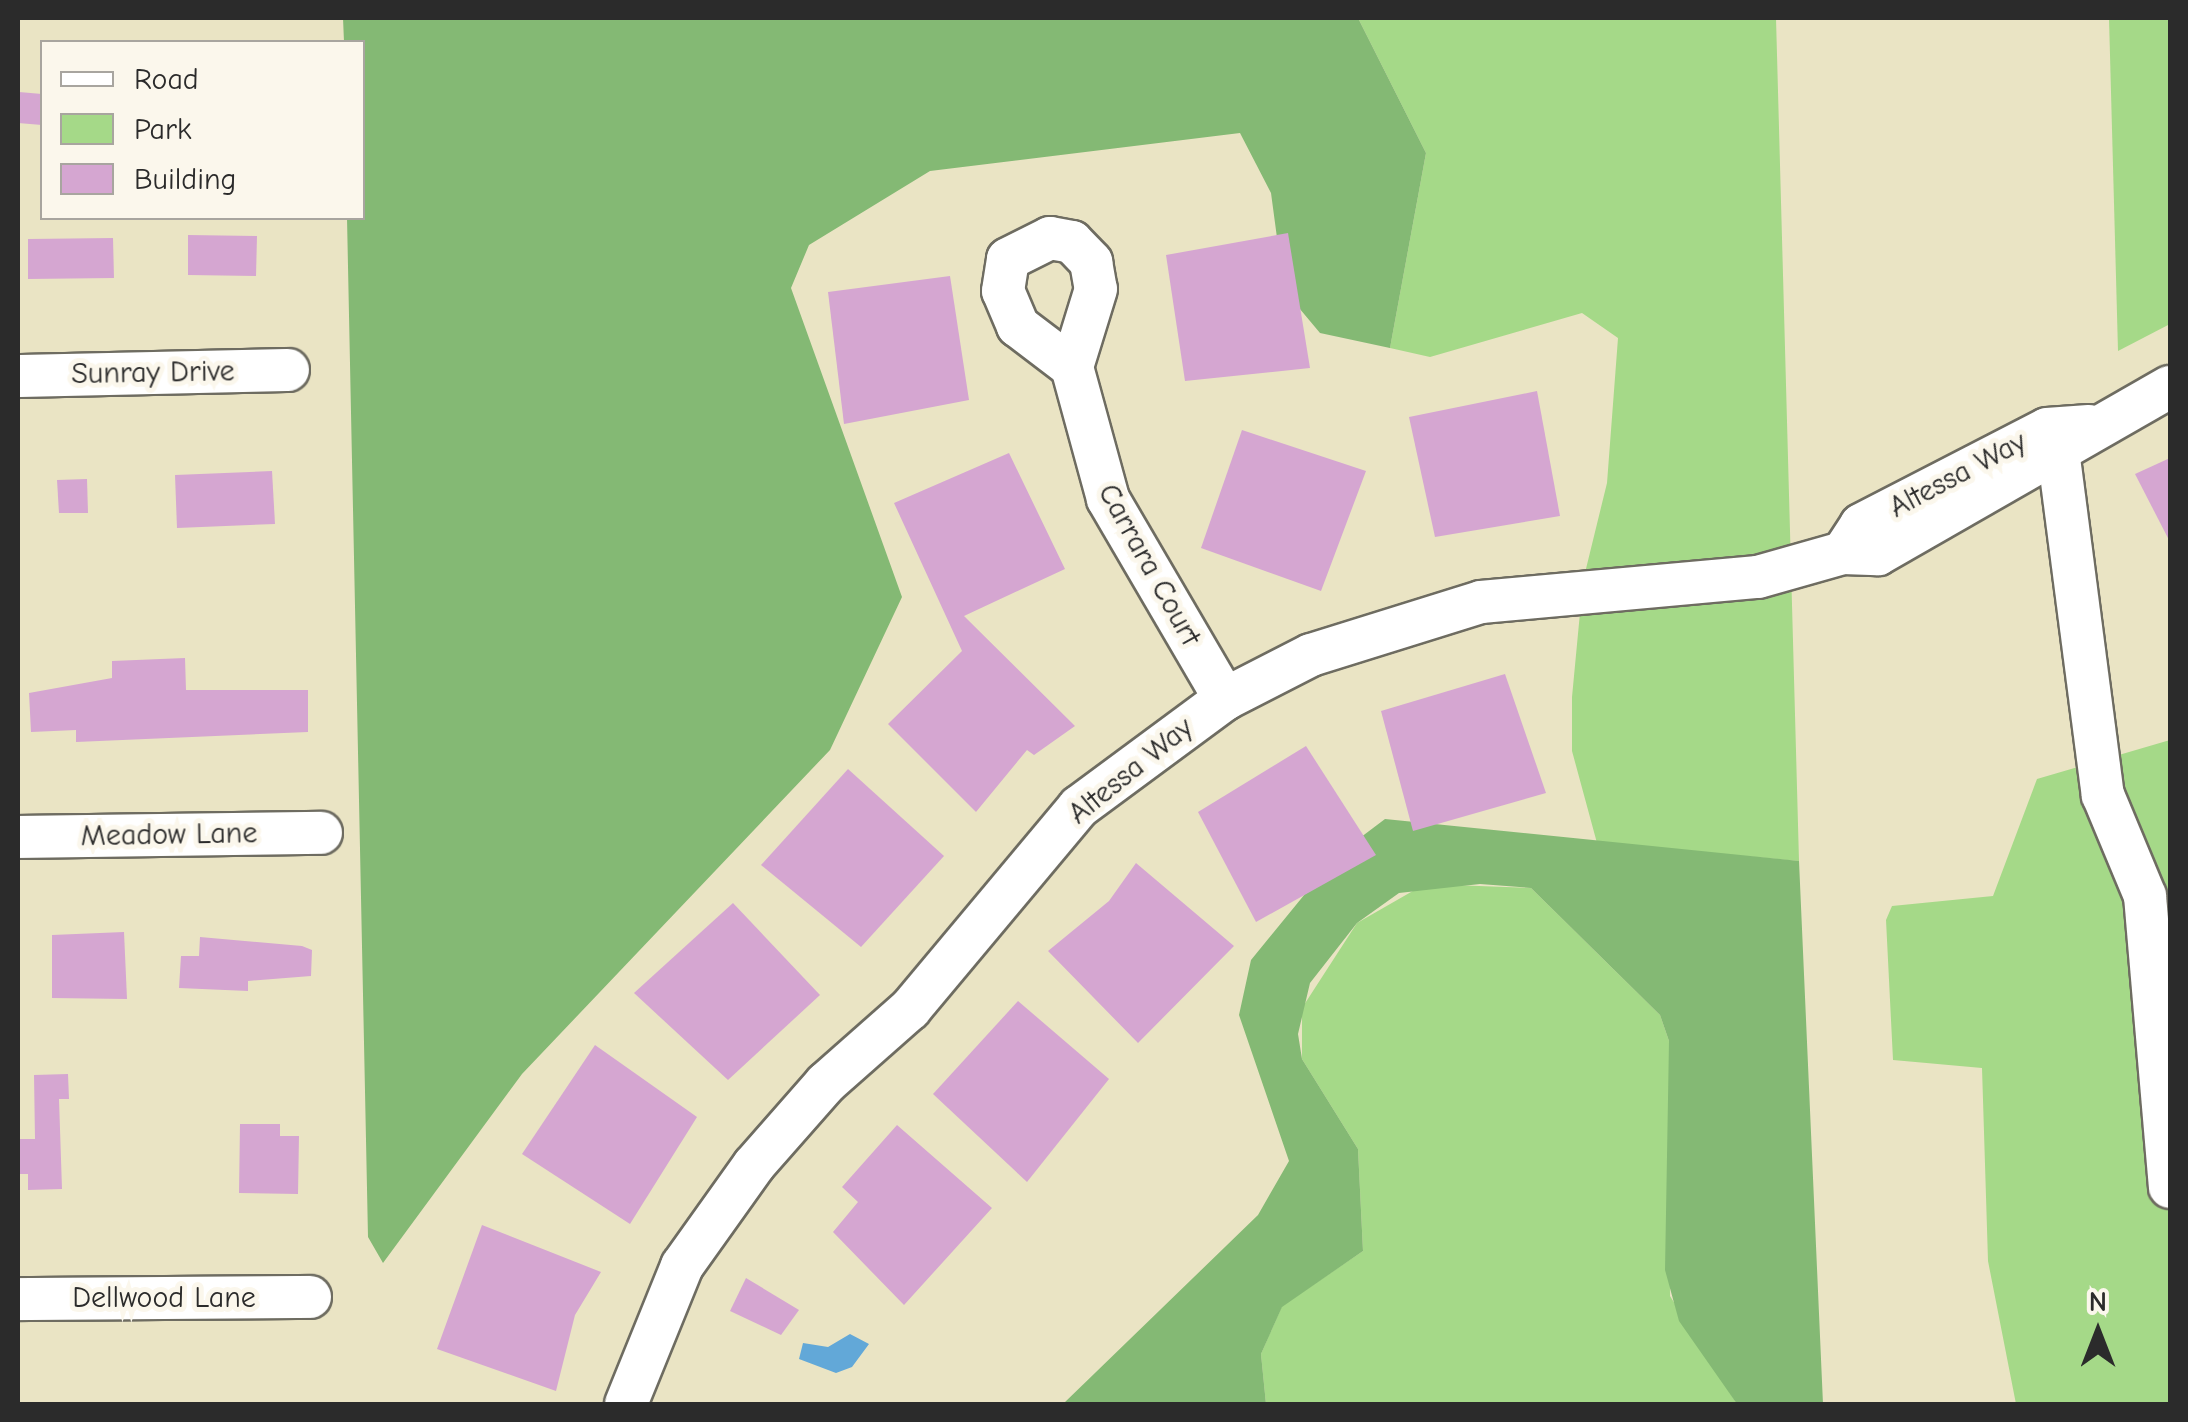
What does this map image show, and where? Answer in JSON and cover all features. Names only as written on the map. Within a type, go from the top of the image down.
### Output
[{"type":"street","name":"Carrara Court","points":[[1072,368],[1108,500],[1224,699]]},
{"type":"street","name":"Sunray Drive","points":[[18,376],[288,370]]},
{"type":"street","name":"Altessa Way","points":[[1843,553],[1862,525],[2030,437],[2089,426],[2170,387]]},
{"type":"street","name":"Altessa Way","points":[[626,1404],[682,1266],[754,1165],[826,1083],[910,1009],[1079,807],[1224,699],[1311,655],[1481,602],[1758,577],[1843,553],[1878,554],[2059,458],[2089,426]]},
{"type":"street","points":[[2059,458],[2103,796],[2145,896],[2170,1187]]},
{"type":"street","name":"Meadow Lane","points":[[18,838],[321,833]]},
{"type":"street","name":"Dellwood Lane","points":[[18,1299],[310,1297]]},
{"type":"green space","points":[[343,18],[1358,18],[1426,153],[1390,348],[1320,333],[1284,290],[1271,193],[1240,133],[930,171],[809,245],[791,288],[902,597],[830,750],[522,1074],[383,1263],[368,1237],[347,220],[365,220],[365,40],[344,40]]},
{"type":"green space","points":[[1358,18],[1776,18],[1799,861],[1597,843],[1572,751],[1572,697],[1583,581],[1607,483],[1618,338],[1582,313],[1430,357],[1390,348],[1426,153]]},
{"type":"green space","points":[[2109,18],[2170,18],[2170,324],[2118,351]]},
{"type":"green space","points":[[2170,740],[2170,1404],[2016,1404],[1988,1261],[1982,1068],[1893,1060],[1886,920],[1892,906],[1993,896],[2037,779]]},
{"type":"green space","points":[[1385,819],[1799,861],[1823,1404],[1737,1404],[1679,1321],[1665,1270],[1669,1041],[1660,1015],[1531,888],[1480,884],[1399,893],[1357,923],[1310,983],[1298,1034],[1302,1059],[1358,1149],[1363,1251],[1282,1307],[1261,1354],[1266,1404],[1063,1404],[1258,1215],[1289,1161],[1239,1015],[1251,960],[1336,856]]},
{"type":"green space","points":[[1425,884],[1531,888],[1660,1015],[1669,1041],[1670,1296],[1737,1404],[1266,1404],[1261,1354],[1282,1306],[1363,1251],[1358,1149],[1302,1059],[1302,1008],[1357,923]]},
{"type":"water","points":[[850,1334],[869,1344],[852,1367],[836,1373],[799,1359],[803,1343],[828,1347]]},
{"type":"building","points":[[19,92],[40,94],[40,125],[18,123]]},
{"type":"building","points":[[1288,233],[1310,368],[1185,381],[1166,255]]},
{"type":"building","points":[[188,235],[257,236],[256,276],[188,275]]},
{"type":"building","points":[[113,238],[114,278],[28,279],[28,239]]},
{"type":"building","points":[[950,276],[969,400],[844,424],[828,292]]},
{"type":"building","points":[[1537,391],[1560,516],[1435,537],[1409,417]]},
{"type":"building","points":[[1242,430],[1366,471],[1321,591],[1201,548]]},
{"type":"building","points":[[1009,453],[1065,569],[964,616],[1075,726],[1034,755],[1027,750],[976,812],[888,724],[962,651],[894,503]]},
{"type":"building","points":[[2170,458],[2170,542],[2135,474]]},
{"type":"building","points":[[272,471],[275,524],[177,528],[175,475]]},
{"type":"building","points":[[87,479],[88,513],[59,513],[57,480]]},
{"type":"building","points":[[185,658],[186,690],[308,690],[308,732],[76,742],[76,730],[31,732],[29,693],[112,678],[112,661]]},
{"type":"building","points":[[1505,674],[1546,793],[1413,831],[1381,711]]},
{"type":"building","points":[[1306,746],[1376,855],[1256,922],[1198,812]]},
{"type":"building","points":[[848,769],[944,856],[861,947],[761,865]]},
{"type":"building","points":[[1136,863],[1234,946],[1138,1043],[1048,951],[1109,901]]},
{"type":"building","points":[[733,903],[820,995],[728,1080],[634,993]]},
{"type":"building","points":[[124,932],[127,999],[52,998],[52,935]]},
{"type":"building","points":[[200,937],[302,946],[312,950],[311,976],[248,981],[248,991],[179,988],[181,956],[199,956]]},
{"type":"building","points":[[1018,1001],[1109,1079],[1027,1182],[933,1094]]},
{"type":"building","points":[[595,1045],[697,1117],[630,1224],[522,1154]]},
{"type":"building","points":[[68,1074],[69,1099],[59,1099],[62,1189],[28,1190],[28,1174],[18,1174],[18,1139],[35,1139],[34,1075]]},
{"type":"building","points":[[240,1124],[280,1124],[280,1136],[299,1136],[298,1194],[239,1193]]},
{"type":"building","points":[[897,1125],[992,1208],[904,1305],[833,1232],[858,1202],[842,1187]]},
{"type":"building","points":[[482,1225],[601,1272],[575,1315],[556,1391],[437,1349]]},
{"type":"building","points":[[746,1278],[799,1310],[781,1335],[730,1311]]}]
